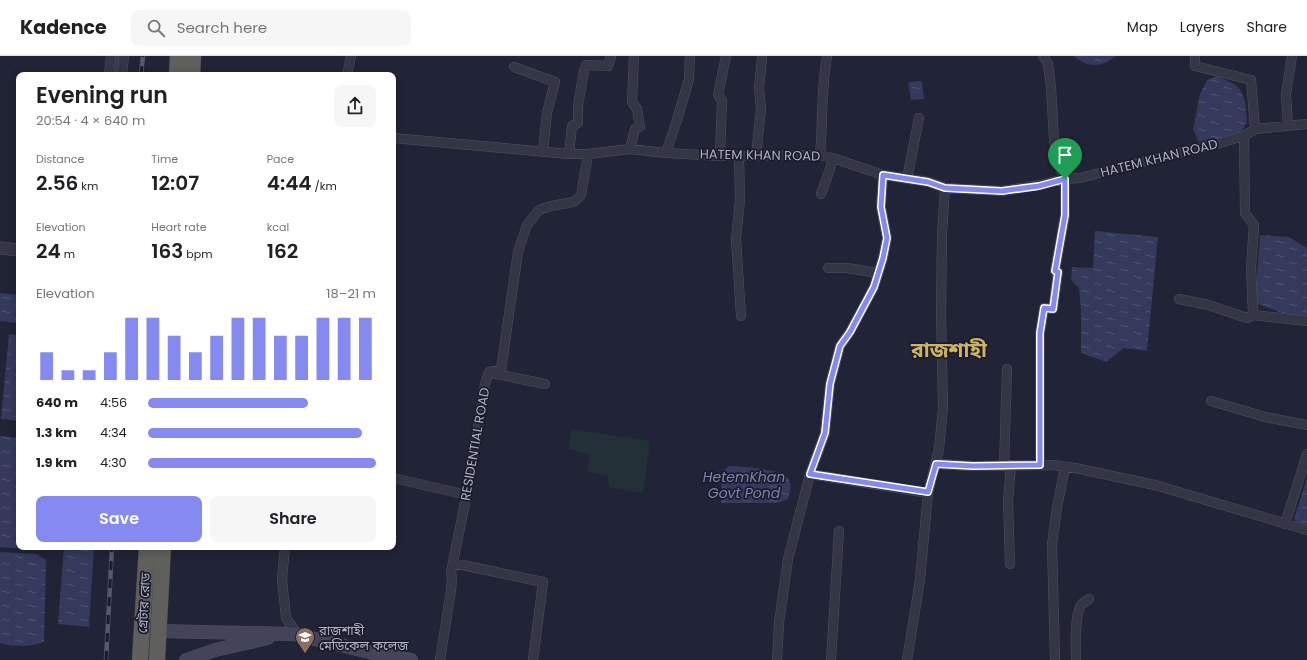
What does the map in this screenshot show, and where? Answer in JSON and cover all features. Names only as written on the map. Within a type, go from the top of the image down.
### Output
[{"type":"highway","points":[[177,72],[178,56]]},
{"type":"highway","points":[[192,72],[193,56]]},
{"type":"highway","name":"গ্রেটার রোড","points":[[140,660],[147,550]]},
{"type":"highway","points":[[157,660],[163,550]]},
{"type":"main road","points":[[159,631],[294,634],[378,654],[412,660]]},
{"type":"main road","points":[[186,660],[215,650],[294,634]]},
{"type":"street","points":[[110,72],[111,56]]},
{"type":"street","points":[[122,72],[124,56]]},
{"type":"street","points":[[348,72],[351,56]]},
{"type":"street","points":[[569,154],[572,126],[578,123],[578,106],[586,65],[608,66],[610,56]]},
{"type":"street","points":[[630,149],[635,129],[640,127],[637,109],[632,102],[634,56]]},
{"type":"street","points":[[666,153],[689,79],[690,56]]},
{"type":"street","points":[[720,156],[722,100],[718,94],[726,56]]},
{"type":"street","points":[[820,155],[823,75],[827,56]]},
{"type":"street","points":[[1040,465],[1040,333],[1044,308],[1053,309],[1058,272],[1055,271],[1065,215],[1065,179],[1059,166],[1054,140],[1052,88],[1048,64],[1043,56]]},
{"type":"street","points":[[1195,56],[1194,66],[1251,80],[1255,130]]},
{"type":"street","points":[[1288,126],[1286,94],[1292,56]]},
{"type":"street","points":[[756,156],[761,109],[759,88],[762,58]]},
{"type":"street","points":[[514,67],[555,82],[547,112],[543,151]]},
{"type":"street","points":[[907,179],[919,118]]},
{"type":"street","name":"HATEM KHAN ROAD","points":[[396,138],[569,154],[588,154],[630,149],[720,156],[756,156],[778,154],[820,155],[883,175],[928,182],[945,188],[1002,191],[1039,186],[1065,179],[1080,178],[1202,148],[1244,136],[1255,130],[1307,124]]},
{"type":"street","points":[[1244,136],[1245,213],[1254,225],[1251,267],[1253,315]]},
{"type":"street","name":"RESIDENTIAL ROAD","points":[[440,660],[451,590],[451,572],[467,495],[485,384],[489,372],[501,370],[518,252],[527,225],[539,210],[551,206],[568,204],[575,201],[581,195],[588,154]]},
{"type":"street","points":[[738,156],[740,200],[736,239],[741,316]]},
{"type":"street","points":[[821,194],[833,158]]},
{"type":"street","points":[[777,660],[779,622],[788,559],[810,474],[825,433],[830,384],[840,346],[850,332],[870,294],[883,258],[887,238],[881,207],[883,175]]},
{"type":"street","points":[[907,660],[920,580],[928,492],[940,449],[943,408],[941,314],[942,242],[945,188]]},
{"type":"street","points":[[0,248],[16,250]]},
{"type":"street","points":[[828,268],[847,268],[878,273]]},
{"type":"street","points":[[1179,299],[1208,305],[1247,318],[1253,315],[1307,321]]},
{"type":"street","points":[[1007,369],[1007,465],[1010,564]]},
{"type":"street","points":[[489,372],[545,384]]},
{"type":"street","points":[[1211,401],[1265,417],[1307,425]]},
{"type":"street","points":[[1285,524],[1307,454]]},
{"type":"street","points":[[936,464],[1065,466],[1155,485],[1307,530]]},
{"type":"street","points":[[1055,660],[1052,544],[1065,466]]},
{"type":"street","points":[[810,474],[928,492]]},
{"type":"street","points":[[396,479],[467,495]]},
{"type":"street","points":[[832,660],[839,531]]},
{"type":"street","points":[[285,550],[282,579],[286,618],[294,634]]},
{"type":"street","points":[[453,563],[543,582],[532,660]]},
{"type":"street","points":[[1076,660],[1076,628],[1079,613],[1082,604],[1089,599]]},
{"type":"shaded area","points":[[571,429],[650,441],[643,493],[609,487],[608,476],[587,471],[590,455],[569,449]]},
{"type":"water","points":[[1074,56],[1115,56],[1106,63],[1095,65],[1084,63]]},
{"type":"water","points":[[1217,76],[1232,83],[1240,89],[1245,101],[1247,122],[1241,133],[1208,144],[1198,141],[1193,129],[1200,94],[1207,80]]},
{"type":"water","points":[[922,81],[924,99],[911,100],[908,82]]},
{"type":"water","points":[[1095,231],[1158,237],[1147,351],[1124,348],[1106,362],[1081,353],[1081,310],[1079,288],[1071,280],[1072,267],[1093,268]]},
{"type":"water","points":[[1260,235],[1289,237],[1307,248],[1307,318],[1288,315],[1255,303]]},
{"type":"water","points":[[0,293],[16,295],[16,323],[0,321]]},
{"type":"water","points":[[9,334],[16,335],[16,421],[1,419]]},
{"type":"water","points":[[0,436],[16,438],[16,548],[0,547]]},
{"type":"water","name":"HetemKhan Govt Pond","points":[[729,466],[756,468],[784,473],[790,483],[788,499],[777,503],[721,503],[722,472]]},
{"type":"water","points":[[1307,478],[1307,525],[1300,525],[1294,519]]},
{"type":"water","points":[[64,550],[94,550],[89,627],[58,624]]},
{"type":"water","points":[[0,552],[36,554],[46,560],[44,642],[22,646],[0,643]]},
{"type":"waterway","points":[[114,72],[115,56]]},
{"type":"railway","points":[[141,72],[143,56]]},
{"type":"railway","points":[[106,660],[112,550]]},
{"type":"place","name":"রাজশাহী মেডিকেল কলেজ","points":[[305,654]]},
{"type":"district","name":"রাজশাহী","points":[[949,349]]},
{"type":"route","points":[[883,175],[928,182],[945,188],[1002,191],[1039,186],[1065,179],[1065,215],[1055,271],[1058,272],[1053,309],[1044,308],[1040,333],[1040,465],[973,466],[936,464],[928,492],[810,474],[825,433],[830,384],[840,346],[850,332],[874,287],[883,258],[887,238],[881,207],[883,175]]}]
